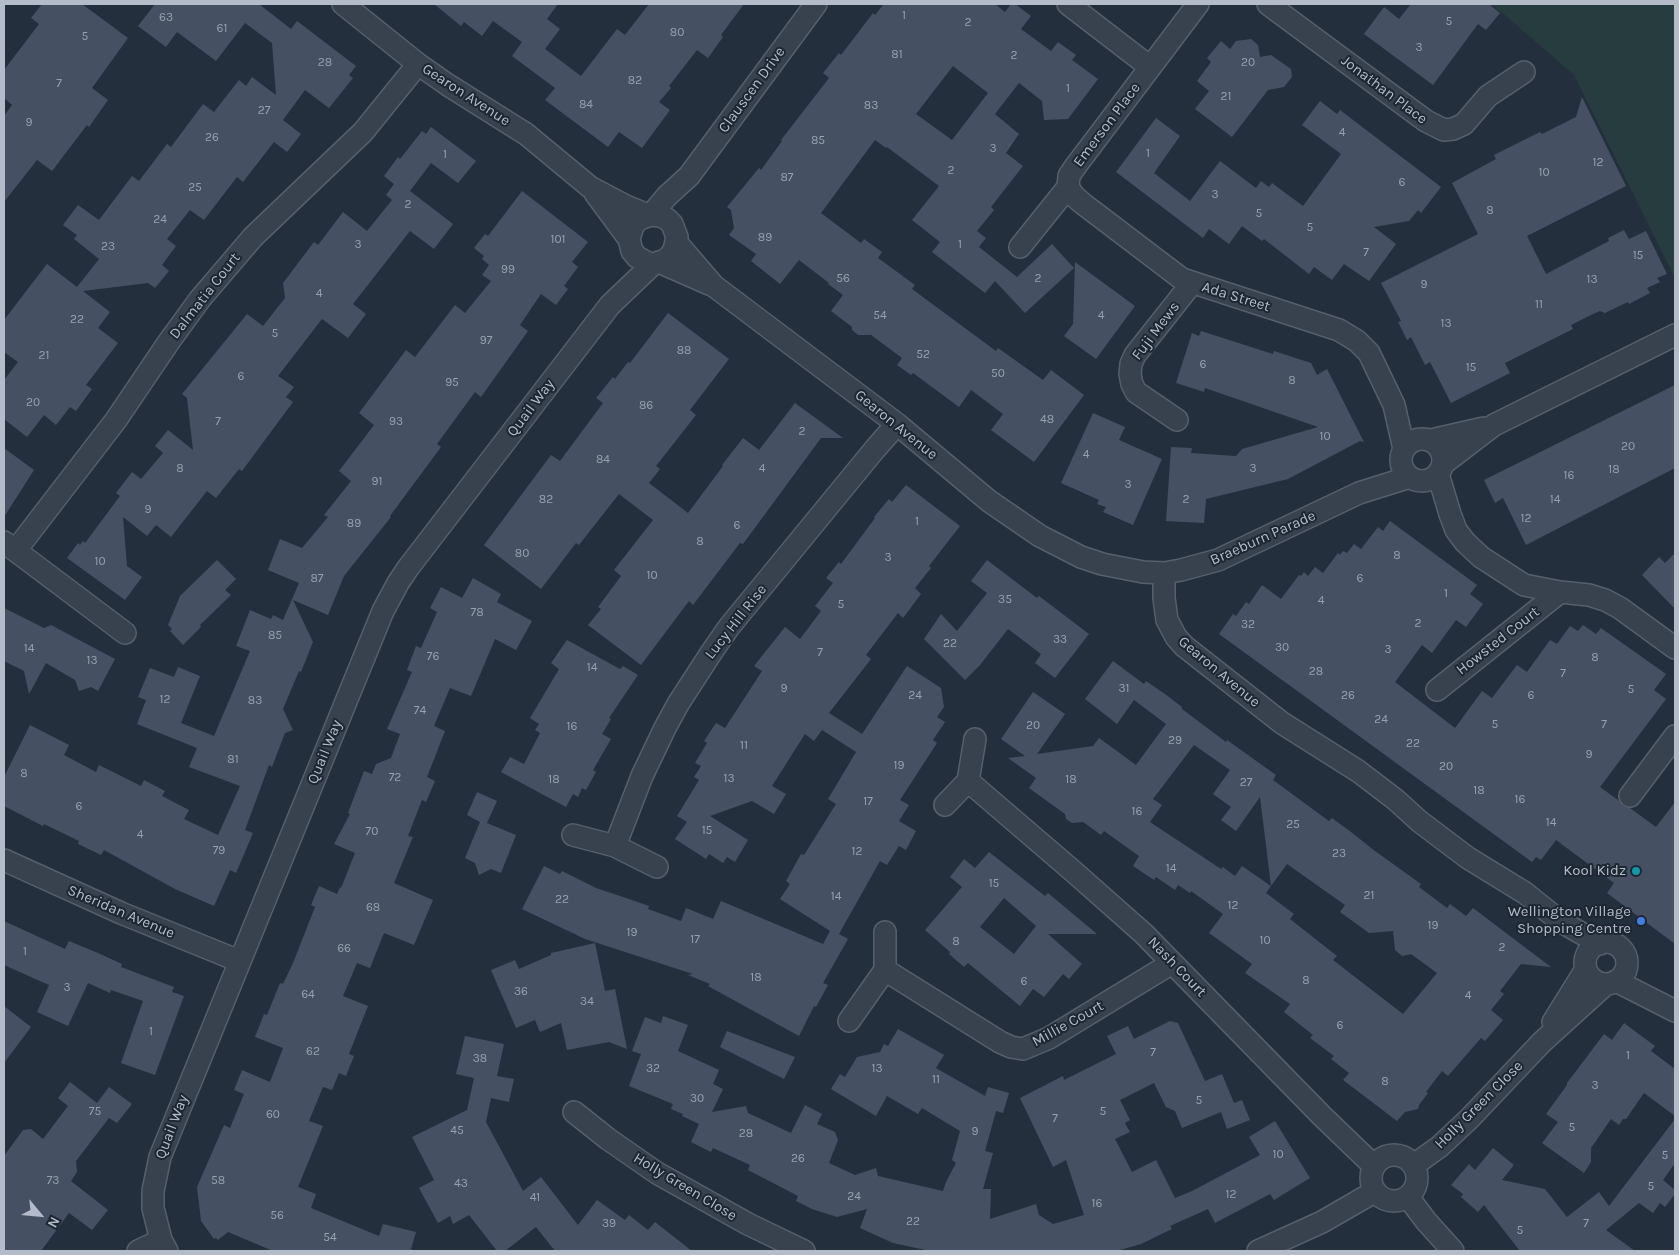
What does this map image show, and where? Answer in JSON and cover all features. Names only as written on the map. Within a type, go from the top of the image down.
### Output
[{"type":"street","name":"Gearon Avenue","points":[[343,4],[418,64],[526,134],[590,186]]},
{"type":"street","name":"Clauscen Drive","points":[[649,215],[688,176],[816,4]]},
{"type":"street","points":[[1068,4],[1150,67]]},
{"type":"street","name":"Emerson Place","points":[[1020,247],[1068,187],[1069,176],[1075,167],[1198,4]]},
{"type":"street","name":"Jonathan Place","points":[[1268,4],[1426,121],[1444,130],[1453,129],[1464,124],[1488,96],[1524,72]]},
{"type":"street","name":"Dalmatia Court","points":[[125,633],[10,546],[116,420],[200,299],[253,237],[363,132],[418,64]]},
{"type":"street","name":"Clauscen Drive","points":[[674,234],[688,176]]},
{"type":"street","points":[[590,186],[626,206],[649,215],[660,216],[674,234],[670,256],[655,264],[643,261],[590,186]]},
{"type":"street","name":"Ada Street","points":[[1068,187],[1082,203],[1182,279],[1339,330],[1357,341],[1369,353],[1414,446]]},
{"type":"street","points":[[630,245],[633,226],[649,215]]},
{"type":"street","name":"Gearon Avenue","points":[[674,234],[714,286],[897,424],[989,501],[1040,536],[1081,558],[1143,572],[1164,573],[1164,598],[1167,620],[1176,637],[1184,646],[1282,723],[1358,771],[1468,858],[1536,901],[1560,921],[1600,944]]},
{"type":"street","name":"Quail Way","points":[[610,305],[626,273],[630,245]]},
{"type":"street","name":"Gearon Avenue","points":[[655,264],[714,286]]},
{"type":"street","name":"Quail Way","points":[[164,1246],[153,1208],[153,1191],[160,1157],[383,611],[398,583],[610,305],[655,264]]},
{"type":"street","name":"Fuji Mews","points":[[1177,420],[1136,392],[1130,374],[1131,364],[1135,355],[1192,283]]},
{"type":"street","name":"Braeburn Parade","points":[[1164,573],[1218,560],[1358,493],[1428,474],[1494,426],[1675,335]]},
{"type":"street","name":"Lucy Hill Rise","points":[[615,846],[642,776],[661,736],[678,704],[711,652],[874,449],[897,424]]},
{"type":"street","name":"Braeburn Parade","points":[[1358,493],[1414,446],[1494,426]]},
{"type":"street","points":[[1414,446],[1441,450],[1428,474],[1402,469],[1414,446]]},
{"type":"street","points":[[1428,474],[1450,514],[1456,530],[1465,542],[1488,562],[1524,585],[1589,595],[1604,600],[1620,608],[1675,648]]},
{"type":"street","name":"Howsted Court","points":[[1437,690],[1560,592]]},
{"type":"street","points":[[1630,796],[1675,736]]},
{"type":"street","points":[[945,805],[968,782],[975,738]]},
{"type":"street","name":"Nash Court","points":[[968,782],[1067,865],[1137,928],[1322,1116],[1374,1166]]},
{"type":"street","points":[[573,835],[615,846],[657,867]]},
{"type":"street","name":"Sheridan Avenue","points":[[4,860],[87,898],[239,961]]},
{"type":"street","name":"Gearon Avenue","points":[[1560,921],[1586,965]]},
{"type":"street","points":[[849,1020],[885,970],[885,932]]},
{"type":"street","points":[[1600,944],[1612,944],[1618,947],[1625,956],[1624,973],[1542,1042],[1586,965],[1590,950],[1600,944]]},
{"type":"street","name":"Millie Court","points":[[885,970],[1000,1042],[1011,1047],[1023,1049],[1049,1038],[1172,963]]},
{"type":"street","points":[[1626,963],[1656,1000]]},
{"type":"street","points":[[1586,965],[1594,980],[1599,983],[1611,983],[1656,1000],[1675,1011]]},
{"type":"street","name":"Holly Green Close","points":[[1414,1166],[1439,1147],[1469,1119],[1542,1042]]},
{"type":"street","name":"Holly Green Close","points":[[574,1112],[608,1140],[657,1173],[748,1224],[804,1251]]},
{"type":"street","points":[[1395,1155],[1409,1160],[1417,1173],[1418,1181],[1415,1189],[1408,1197],[1398,1202],[1384,1200],[1374,1192],[1371,1177],[1374,1166],[1380,1159],[1395,1155]]},
{"type":"street","points":[[1258,1251],[1322,1222],[1374,1192]]},
{"type":"street","points":[[1408,1197],[1452,1251]]},
{"type":"street","points":[[138,1251],[164,1246]]},
{"type":"green space","points":[[1490,4],[1675,4],[1675,278],[1574,75]]},
{"type":"building","points":[[42,4],[82,4],[128,38],[92,88],[108,100],[89,127],[87,125],[52,171],[37,160],[4,202],[4,116],[12,105],[4,98],[4,70],[39,24],[31,18]]},
{"type":"building","points":[[155,4],[259,4],[291,29],[297,21],[356,66],[349,75],[353,78],[329,108],[305,90],[283,120],[301,134],[287,152],[274,142],[243,182],[237,177],[204,220],[190,210],[167,239],[176,246],[162,265],[169,271],[155,288],[148,283],[83,291],[110,312],[98,328],[118,343],[86,385],[92,389],[76,411],[70,407],[56,425],[44,415],[27,437],[4,419],[4,380],[18,362],[4,352],[4,320],[47,264],[77,287],[99,259],[74,239],[77,235],[63,225],[78,205],[99,220],[132,176],[139,181],[167,144],[171,147],[203,104],[214,112],[239,80],[246,86],[252,77],[276,95],[272,43],[245,23],[216,61],[177,32],[166,47],[138,26]]},
{"type":"building","points":[[434,4],[558,4],[547,19],[560,29],[545,49],[581,76],[617,29],[625,35],[649,4],[744,4],[721,35],[723,37],[708,58],[697,50],[669,86],[671,88],[659,102],[670,110],[642,148],[619,132],[608,147],[545,100],[555,88],[512,56],[522,42],[493,21],[482,36],[464,22],[461,26]]},
{"type":"building","points":[[884,4],[995,4],[1005,12],[1011,4],[1015,4],[1031,16],[1021,29],[1051,51],[1058,42],[1076,55],[1072,60],[1098,79],[1068,119],[1044,120],[1042,101],[1019,83],[995,114],[1019,134],[1006,153],[1023,166],[991,207],[994,210],[977,231],[986,238],[979,247],[1017,277],[1052,244],[1074,268],[1025,313],[995,281],[985,293],[932,252],[940,242],[912,220],[939,186],[875,140],[821,213],[861,243],[864,239],[882,252],[878,258],[915,285],[912,289],[996,351],[998,348],[1043,380],[1051,370],[1084,395],[1034,462],[991,430],[1003,414],[971,390],[959,407],[913,373],[911,375],[897,365],[902,358],[871,335],[858,335],[852,330],[852,327],[831,311],[843,295],[799,260],[780,284],[751,261],[756,254],[729,235],[734,228],[731,210],[727,207],[759,168],[761,170],[781,140],[829,78],[823,73],[839,53],[841,55],[873,13],[875,15]],"holes":[[[953,66],[988,93],[952,140],[916,114]]]},
{"type":"building","points":[[1411,4],[1493,4],[1491,6],[1500,13],[1486,30],[1478,24],[1433,85],[1364,34],[1384,7],[1399,19]]},
{"type":"building","points":[[1251,39],[1258,45],[1260,57],[1271,55],[1291,69],[1292,77],[1284,87],[1268,90],[1232,137],[1195,109],[1209,91],[1197,81],[1211,62],[1207,58],[1221,41],[1230,49],[1236,41]]},
{"type":"building","points":[[1582,97],[1626,186],[1527,236],[1546,274],[1609,241],[1608,238],[1624,230],[1629,239],[1646,231],[1667,274],[1657,278],[1660,282],[1647,288],[1650,293],[1629,304],[1628,302],[1605,313],[1600,311],[1571,325],[1573,329],[1505,363],[1510,373],[1451,403],[1430,362],[1425,365],[1411,337],[1407,340],[1398,322],[1401,321],[1381,283],[1478,234],[1452,183],[1496,159],[1494,155],[1540,132],[1542,134],[1576,117]]},
{"type":"building","points":[[1320,101],[1337,114],[1340,110],[1441,187],[1421,213],[1418,210],[1409,221],[1374,227],[1396,244],[1369,281],[1344,264],[1332,280],[1314,267],[1309,274],[1264,239],[1262,241],[1242,226],[1229,244],[1209,229],[1203,238],[1116,172],[1156,118],[1180,136],[1154,173],[1190,201],[1220,161],[1256,188],[1261,181],[1269,187],[1272,183],[1303,206],[1341,154],[1302,125]]},
{"type":"building","points":[[431,127],[476,161],[458,183],[431,163],[410,191],[453,224],[434,249],[410,231],[353,304],[366,314],[348,338],[322,319],[278,376],[294,387],[286,397],[293,402],[242,471],[239,469],[216,498],[207,491],[171,537],[156,525],[147,536],[123,517],[127,566],[142,577],[125,600],[67,558],[78,543],[80,545],[83,541],[85,543],[120,496],[116,493],[132,472],[141,479],[163,453],[155,446],[168,430],[193,450],[187,398],[182,394],[247,314],[263,326],[285,298],[283,283],[314,242],[318,245],[343,212],[367,231],[392,200],[386,195],[394,184],[384,176],[398,157],[400,159],[422,131],[426,134]]},
{"type":"building","points":[[522,191],[588,242],[572,262],[578,267],[564,286],[568,289],[556,305],[541,294],[520,325],[528,331],[481,397],[475,392],[437,444],[441,447],[391,517],[344,576],[328,615],[293,600],[313,642],[283,709],[293,730],[285,733],[272,767],[269,765],[245,830],[253,833],[236,873],[230,870],[214,906],[175,889],[104,850],[101,855],[78,844],[79,841],[44,824],[43,826],[4,806],[4,777],[30,725],[69,745],[64,755],[96,772],[99,765],[141,786],[144,780],[165,791],[162,796],[189,810],[184,819],[218,835],[240,786],[189,767],[197,748],[137,724],[146,700],[138,697],[150,668],[174,677],[178,667],[200,676],[181,723],[214,736],[250,651],[236,646],[250,610],[271,619],[273,615],[283,620],[299,583],[268,570],[280,539],[302,548],[328,517],[324,515],[351,481],[339,471],[374,425],[359,413],[406,350],[415,357],[455,305],[465,313],[491,281],[482,275],[489,265],[482,259],[484,256],[474,248],[485,234],[488,236]]},
{"type":"building","points":[[1075,262],[1135,306],[1096,359],[1064,336],[1073,324]]},
{"type":"building","points":[[668,313],[729,359],[690,410],[696,415],[656,466],[660,469],[649,483],[688,513],[743,438],[759,450],[795,403],[843,438],[821,438],[743,544],[740,543],[693,605],[689,601],[641,665],[588,625],[601,609],[598,607],[621,576],[614,570],[653,520],[619,494],[579,545],[576,543],[541,589],[484,545],[551,455],[560,461],[603,403],[596,398],[613,377],[615,379],[628,362],[630,363]]},
{"type":"building","points":[[1201,331],[1273,354],[1274,351],[1311,363],[1317,375],[1327,369],[1364,442],[1360,441],[1288,479],[1206,499],[1204,523],[1166,521],[1171,447],[1192,448],[1191,453],[1236,456],[1242,449],[1318,427],[1205,388],[1204,392],[1176,383],[1192,333],[1199,336]]},
{"type":"building","points":[[1675,385],[1675,468],[1526,545],[1503,498],[1495,503],[1484,480]]},
{"type":"building","points":[[1093,413],[1125,427],[1119,440],[1162,459],[1133,525],[1103,512],[1106,507],[1097,504],[1099,500],[1061,483]]},
{"type":"building","points":[[4,448],[34,470],[4,517]]},
{"type":"building","points":[[906,485],[960,526],[929,566],[931,568],[915,588],[921,594],[903,618],[898,613],[866,655],[871,659],[829,713],[862,734],[907,666],[941,688],[944,707],[937,717],[945,722],[933,740],[937,743],[900,800],[909,805],[899,821],[916,831],[906,850],[899,846],[887,865],[880,861],[839,934],[848,939],[823,983],[828,985],[816,1007],[814,1006],[799,1036],[708,986],[710,984],[688,975],[693,974],[585,939],[522,909],[544,866],[560,874],[562,871],[596,888],[649,906],[648,909],[681,921],[686,908],[713,919],[721,901],[823,944],[830,931],[780,899],[790,884],[786,881],[801,854],[804,855],[836,804],[828,799],[856,752],[822,730],[814,741],[805,734],[772,786],[786,794],[774,814],[752,801],[710,816],[748,840],[735,862],[727,857],[723,863],[709,854],[706,859],[675,839],[687,822],[677,816],[699,780],[694,777],[701,766],[695,763],[707,743],[704,741],[716,723],[725,728],[762,671],[754,666],[785,627],[800,639],[821,611],[815,606],[833,583],[826,578],[839,562],[841,564],[889,499],[892,502]]},
{"type":"building","points":[[1390,521],[1477,585],[1470,594],[1483,604],[1466,627],[1456,620],[1432,653],[1422,645],[1395,682],[1455,728],[1482,691],[1492,698],[1517,665],[1527,672],[1550,640],[1557,644],[1570,626],[1578,631],[1583,625],[1596,634],[1601,628],[1666,674],[1654,690],[1666,699],[1600,787],[1623,806],[1630,808],[1656,827],[1675,802],[1675,944],[1607,893],[1614,883],[1556,840],[1541,860],[1536,857],[1532,862],[1219,634],[1233,614],[1236,616],[1246,602],[1249,604],[1262,585],[1281,599],[1299,575],[1301,576],[1304,572],[1308,576],[1315,567],[1323,573],[1338,553],[1340,555],[1343,551],[1347,553],[1354,544],[1361,549],[1378,527],[1383,531]]},
{"type":"building","points":[[1675,553],[1675,609],[1642,575],[1659,557],[1665,563]]},
{"type":"building","points":[[217,560],[236,579],[225,590],[231,595],[200,625],[201,627],[183,645],[170,631],[172,629],[168,625],[180,596]]},
{"type":"building","points":[[987,560],[1089,634],[1055,678],[1035,663],[1041,654],[1008,629],[980,665],[965,680],[924,639],[941,614],[957,631],[987,593],[971,581]]},
{"type":"building","points":[[473,578],[501,594],[497,602],[532,621],[516,650],[495,639],[471,696],[450,688],[434,726],[445,731],[427,777],[435,781],[426,802],[422,800],[408,836],[413,837],[394,883],[433,900],[414,945],[384,933],[370,968],[357,963],[343,996],[368,1006],[349,1054],[354,1056],[346,1076],[339,1073],[332,1090],[323,1087],[309,1121],[323,1126],[298,1187],[316,1194],[311,1208],[379,1236],[383,1224],[416,1232],[411,1249],[416,1251],[273,1251],[228,1232],[218,1240],[214,1239],[201,1221],[197,1187],[224,1125],[230,1128],[244,1094],[234,1090],[242,1070],[270,1082],[283,1048],[255,1037],[264,1014],[267,1015],[280,983],[283,984],[293,963],[315,907],[311,905],[319,886],[337,894],[341,888],[355,853],[334,844],[350,814],[348,813],[364,771],[372,774],[376,764],[391,758],[400,734],[387,729],[412,672],[407,670],[416,646],[421,648],[437,612],[430,608],[441,587],[462,598]]},
{"type":"building","points":[[4,608],[44,628],[51,625],[115,659],[98,691],[91,687],[79,691],[75,680],[46,663],[29,694],[24,671],[4,661]]},
{"type":"building","points":[[567,640],[620,669],[623,666],[638,675],[609,718],[611,719],[602,734],[611,739],[593,770],[596,772],[586,790],[582,788],[578,797],[573,794],[566,807],[501,772],[510,757],[524,764],[540,733],[535,730],[539,724],[530,718],[559,669],[551,663]]},
{"type":"building","points":[[1113,661],[1144,684],[1146,681],[1165,694],[1226,742],[1227,740],[1276,775],[1273,780],[1329,821],[1332,818],[1421,884],[1419,887],[1447,908],[1450,904],[1466,916],[1473,908],[1551,967],[1521,964],[1500,991],[1504,994],[1491,1010],[1503,1020],[1485,1041],[1481,1038],[1448,1076],[1442,1071],[1426,1092],[1428,1093],[1418,1109],[1405,1112],[1397,1121],[1343,1080],[1349,1073],[1331,1059],[1334,1056],[1310,1038],[1313,1035],[1284,1012],[1290,1004],[1245,973],[1252,964],[1209,933],[1223,914],[1191,891],[1190,893],[1178,885],[1175,890],[1156,877],[1154,880],[1133,866],[1139,856],[1104,831],[1101,835],[1083,822],[1072,823],[1066,819],[1065,814],[1029,788],[1036,778],[1008,758],[1025,756],[1001,739],[1033,692],[1065,714],[1037,754],[1093,746],[1099,738],[1136,765],[1166,724],[1134,700],[1117,724],[1085,699]],"holes":[[[1194,745],[1230,770],[1213,794],[1231,807],[1221,820],[1236,831],[1260,797],[1271,886],[1242,866],[1235,876],[1223,867],[1221,869],[1150,822],[1162,805],[1153,799]],[[1287,864],[1345,905],[1340,912],[1369,933],[1393,931],[1395,950],[1402,956],[1411,954],[1437,973],[1403,1014],[1333,960],[1337,956],[1290,919],[1294,914],[1266,893]]]},
{"type":"building","points":[[477,792],[497,801],[487,823],[516,835],[501,873],[491,869],[479,875],[475,863],[465,858],[480,822],[467,815]]},
{"type":"building","points":[[989,852],[1045,896],[1048,893],[1097,934],[1048,934],[1082,964],[1069,979],[1063,974],[1044,997],[1033,989],[1020,1006],[968,963],[964,967],[925,930],[962,887],[950,877],[964,859],[975,868]],"holes":[[[1004,898],[1036,926],[1014,954],[980,927]]]},
{"type":"building","points":[[4,921],[65,949],[69,941],[98,953],[122,964],[121,967],[174,987],[172,992],[184,996],[155,1075],[121,1063],[143,1001],[111,990],[110,993],[88,983],[68,1026],[37,1012],[49,985],[4,965]]},
{"type":"building","points":[[595,943],[605,991],[615,989],[627,1049],[609,1042],[567,1050],[561,1023],[540,1032],[535,1020],[516,1028],[491,970],[515,960],[519,969],[551,955],[551,953]]},
{"type":"building","points":[[4,1006],[31,1027],[4,1063]]},
{"type":"building","points":[[663,1016],[688,1025],[678,1051],[719,1070],[713,1084],[723,1089],[712,1112],[746,1106],[748,1113],[791,1133],[805,1105],[822,1114],[817,1124],[835,1132],[838,1140],[829,1163],[855,1175],[876,1168],[878,1176],[943,1191],[956,1163],[952,1160],[960,1131],[922,1108],[918,1114],[887,1096],[876,1116],[831,1089],[840,1074],[845,1077],[857,1057],[880,1052],[884,1044],[888,1046],[898,1029],[944,1055],[936,1068],[985,1096],[988,1087],[1009,1093],[1003,1113],[996,1111],[985,1151],[993,1153],[983,1189],[991,1189],[990,1219],[1036,1204],[1039,1215],[1053,1224],[1084,1215],[1066,1160],[1053,1167],[1020,1098],[1063,1076],[1064,1080],[1116,1054],[1107,1036],[1128,1026],[1134,1039],[1170,1021],[1178,1023],[1205,1081],[1222,1074],[1234,1103],[1242,1100],[1250,1120],[1227,1129],[1221,1112],[1182,1128],[1175,1111],[1166,1107],[1154,1083],[1120,1100],[1130,1120],[1125,1123],[1130,1132],[1115,1139],[1132,1172],[1156,1160],[1175,1198],[1260,1155],[1249,1137],[1275,1121],[1310,1178],[1274,1200],[1270,1194],[1215,1223],[1208,1209],[1170,1226],[1172,1229],[1141,1244],[1117,1251],[930,1251],[893,1243],[860,1228],[867,1209],[837,1217],[812,1209],[796,1201],[798,1196],[748,1170],[750,1165],[713,1148],[711,1152],[691,1142],[699,1124],[671,1109],[673,1104],[629,1086],[641,1054],[632,1051],[645,1017],[661,1023]]},
{"type":"building","points":[[1624,1023],[1655,1046],[1651,1051],[1675,1069],[1675,1116],[1644,1093],[1626,1119],[1623,1119],[1619,1125],[1611,1119],[1591,1148],[1591,1162],[1584,1173],[1542,1143],[1558,1122],[1546,1114],[1604,1034],[1612,1040]]},
{"type":"building","points":[[727,1031],[795,1057],[784,1079],[720,1047]]},
{"type":"building","points":[[465,1036],[504,1044],[497,1076],[514,1079],[509,1102],[491,1098],[486,1122],[523,1191],[541,1177],[578,1225],[597,1200],[625,1220],[629,1215],[648,1230],[655,1222],[692,1251],[555,1251],[536,1227],[505,1251],[497,1251],[469,1215],[453,1224],[450,1216],[438,1223],[419,1188],[434,1180],[412,1137],[467,1110],[474,1078],[456,1074]]},
{"type":"building","points":[[70,1082],[97,1103],[109,1087],[132,1104],[117,1123],[109,1118],[76,1161],[77,1172],[71,1181],[108,1210],[92,1230],[69,1213],[41,1251],[4,1251],[4,1156],[23,1130],[31,1129],[43,1139],[68,1106],[58,1098]]},
{"type":"building","points":[[1675,1119],[1675,1163],[1663,1180],[1675,1190],[1675,1194],[1665,1207],[1660,1203],[1653,1213],[1639,1203],[1606,1230],[1635,1251],[1520,1251],[1484,1205],[1478,1212],[1461,1197],[1463,1194],[1451,1185],[1469,1164],[1475,1170],[1493,1148],[1514,1165],[1502,1180],[1545,1189],[1567,1217],[1599,1192],[1609,1206]]},
{"type":"place","name":"Kool Kidz","points":[[1636,871]]},
{"type":"place","name":"Wellington Village Shopping Centre","points":[[1641,921]]}]
